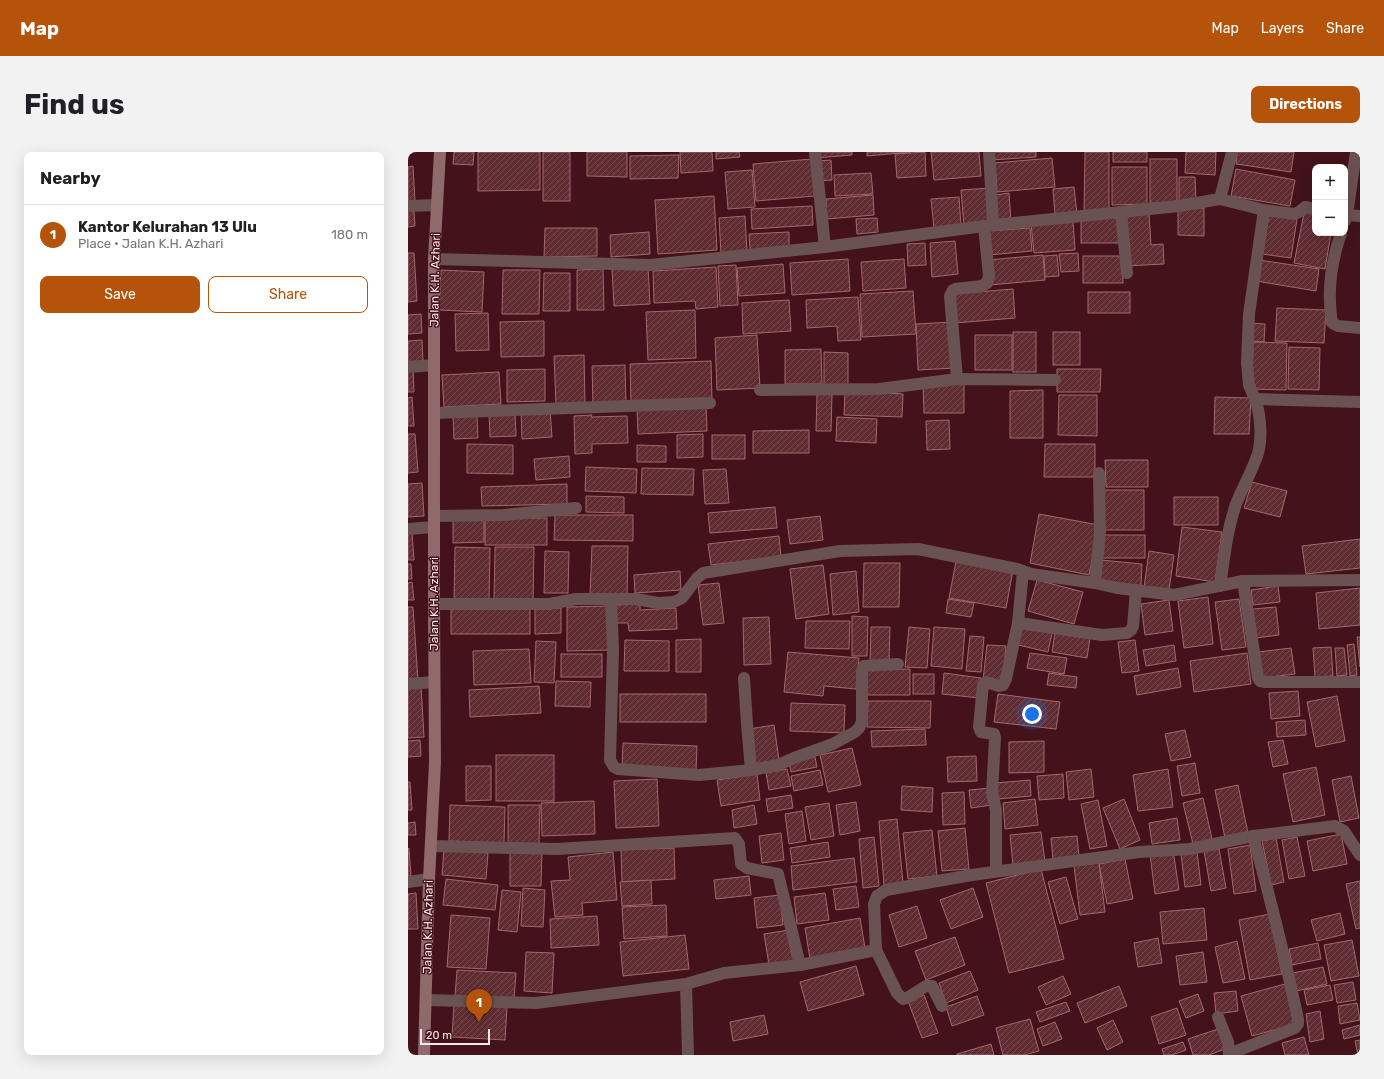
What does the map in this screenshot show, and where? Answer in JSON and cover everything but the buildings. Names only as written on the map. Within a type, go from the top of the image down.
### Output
[{"type":"street","name":"Jalan K.H. Azhari","points":[[424,1055],[429,879],[435,763],[434,259],[440,152]]},
{"type":"street","points":[[815,152],[825,247]]},
{"type":"street","points":[[957,379],[950,296],[955,289],[982,286],[987,283],[989,276],[989,152]]},
{"type":"street","points":[[1220,199],[1232,152]]},
{"type":"street","points":[[1348,204],[1356,152]]},
{"type":"street","points":[[434,259],[650,264],[825,247],[989,225],[1179,206],[1220,199],[1264,210],[1294,214],[1305,207],[1312,208]]},
{"type":"street","points":[[408,206],[437,205]]},
{"type":"street","points":[[1220,586],[1225,549],[1236,504],[1257,458],[1260,438],[1259,411],[1249,385],[1247,363],[1249,314],[1264,210]]},
{"type":"street","points":[[1121,212],[1127,273]]},
{"type":"street","points":[[1348,217],[1360,216]]},
{"type":"street","points":[[1340,236],[1336,249],[1332,276],[1330,300],[1332,323],[1338,326],[1360,328]]},
{"type":"street","points":[[408,367],[434,365]]},
{"type":"street","points":[[760,390],[879,389],[957,379],[1054,380]]},
{"type":"street","points":[[1255,399],[1360,402]]},
{"type":"street","points":[[435,413],[710,403]]},
{"type":"street","points":[[1095,583],[1100,532],[1099,473]]},
{"type":"street","points":[[408,529],[434,521],[576,508]]},
{"type":"street","points":[[434,604],[549,604],[576,599],[636,600],[658,604],[674,602],[682,598],[697,578],[703,573],[840,551],[918,549],[1017,569],[1031,574],[1095,583],[1117,588],[1174,595],[1244,581],[1360,580]]},
{"type":"street","points":[[996,871],[996,810],[992,793],[995,738],[994,734],[981,732],[979,728],[983,685],[986,682],[999,686],[1003,685],[1006,679],[1018,623],[1023,571]]},
{"type":"street","points":[[1244,581],[1258,678],[1260,681],[1360,682]]},
{"type":"street","points":[[1018,623],[1102,635],[1127,633],[1133,626],[1136,590]]},
{"type":"street","points":[[611,599],[612,650],[610,760],[614,767],[618,769],[699,775],[751,770],[778,765],[833,744],[855,732],[862,722],[863,667],[898,664]]},
{"type":"street","points":[[744,678],[751,770]]},
{"type":"street","points":[[408,684],[434,682]]},
{"type":"street","points":[[942,1006],[932,986],[929,985],[907,998],[901,998],[897,993],[876,950],[874,904],[877,896],[886,890],[996,871],[1139,852],[1190,848],[1253,836],[1335,826],[1344,830],[1360,855]]},
{"type":"street","points":[[1218,1017],[1228,1042],[1228,1054],[1295,1028],[1298,1024],[1289,976],[1272,904],[1253,836]]},
{"type":"street","points":[[431,846],[557,849],[735,838],[739,844],[741,864],[748,868],[778,874],[800,965]]},
{"type":"street","points":[[408,882],[429,879]]},
{"type":"street","points":[[426,1000],[536,1003],[686,984],[724,973],[800,965],[876,950]]},
{"type":"street","points":[[686,984],[688,1055]]},
{"type":"place","name":"Kantor Kelurahan 13 Ulu","points":[[479,1022]]}]
